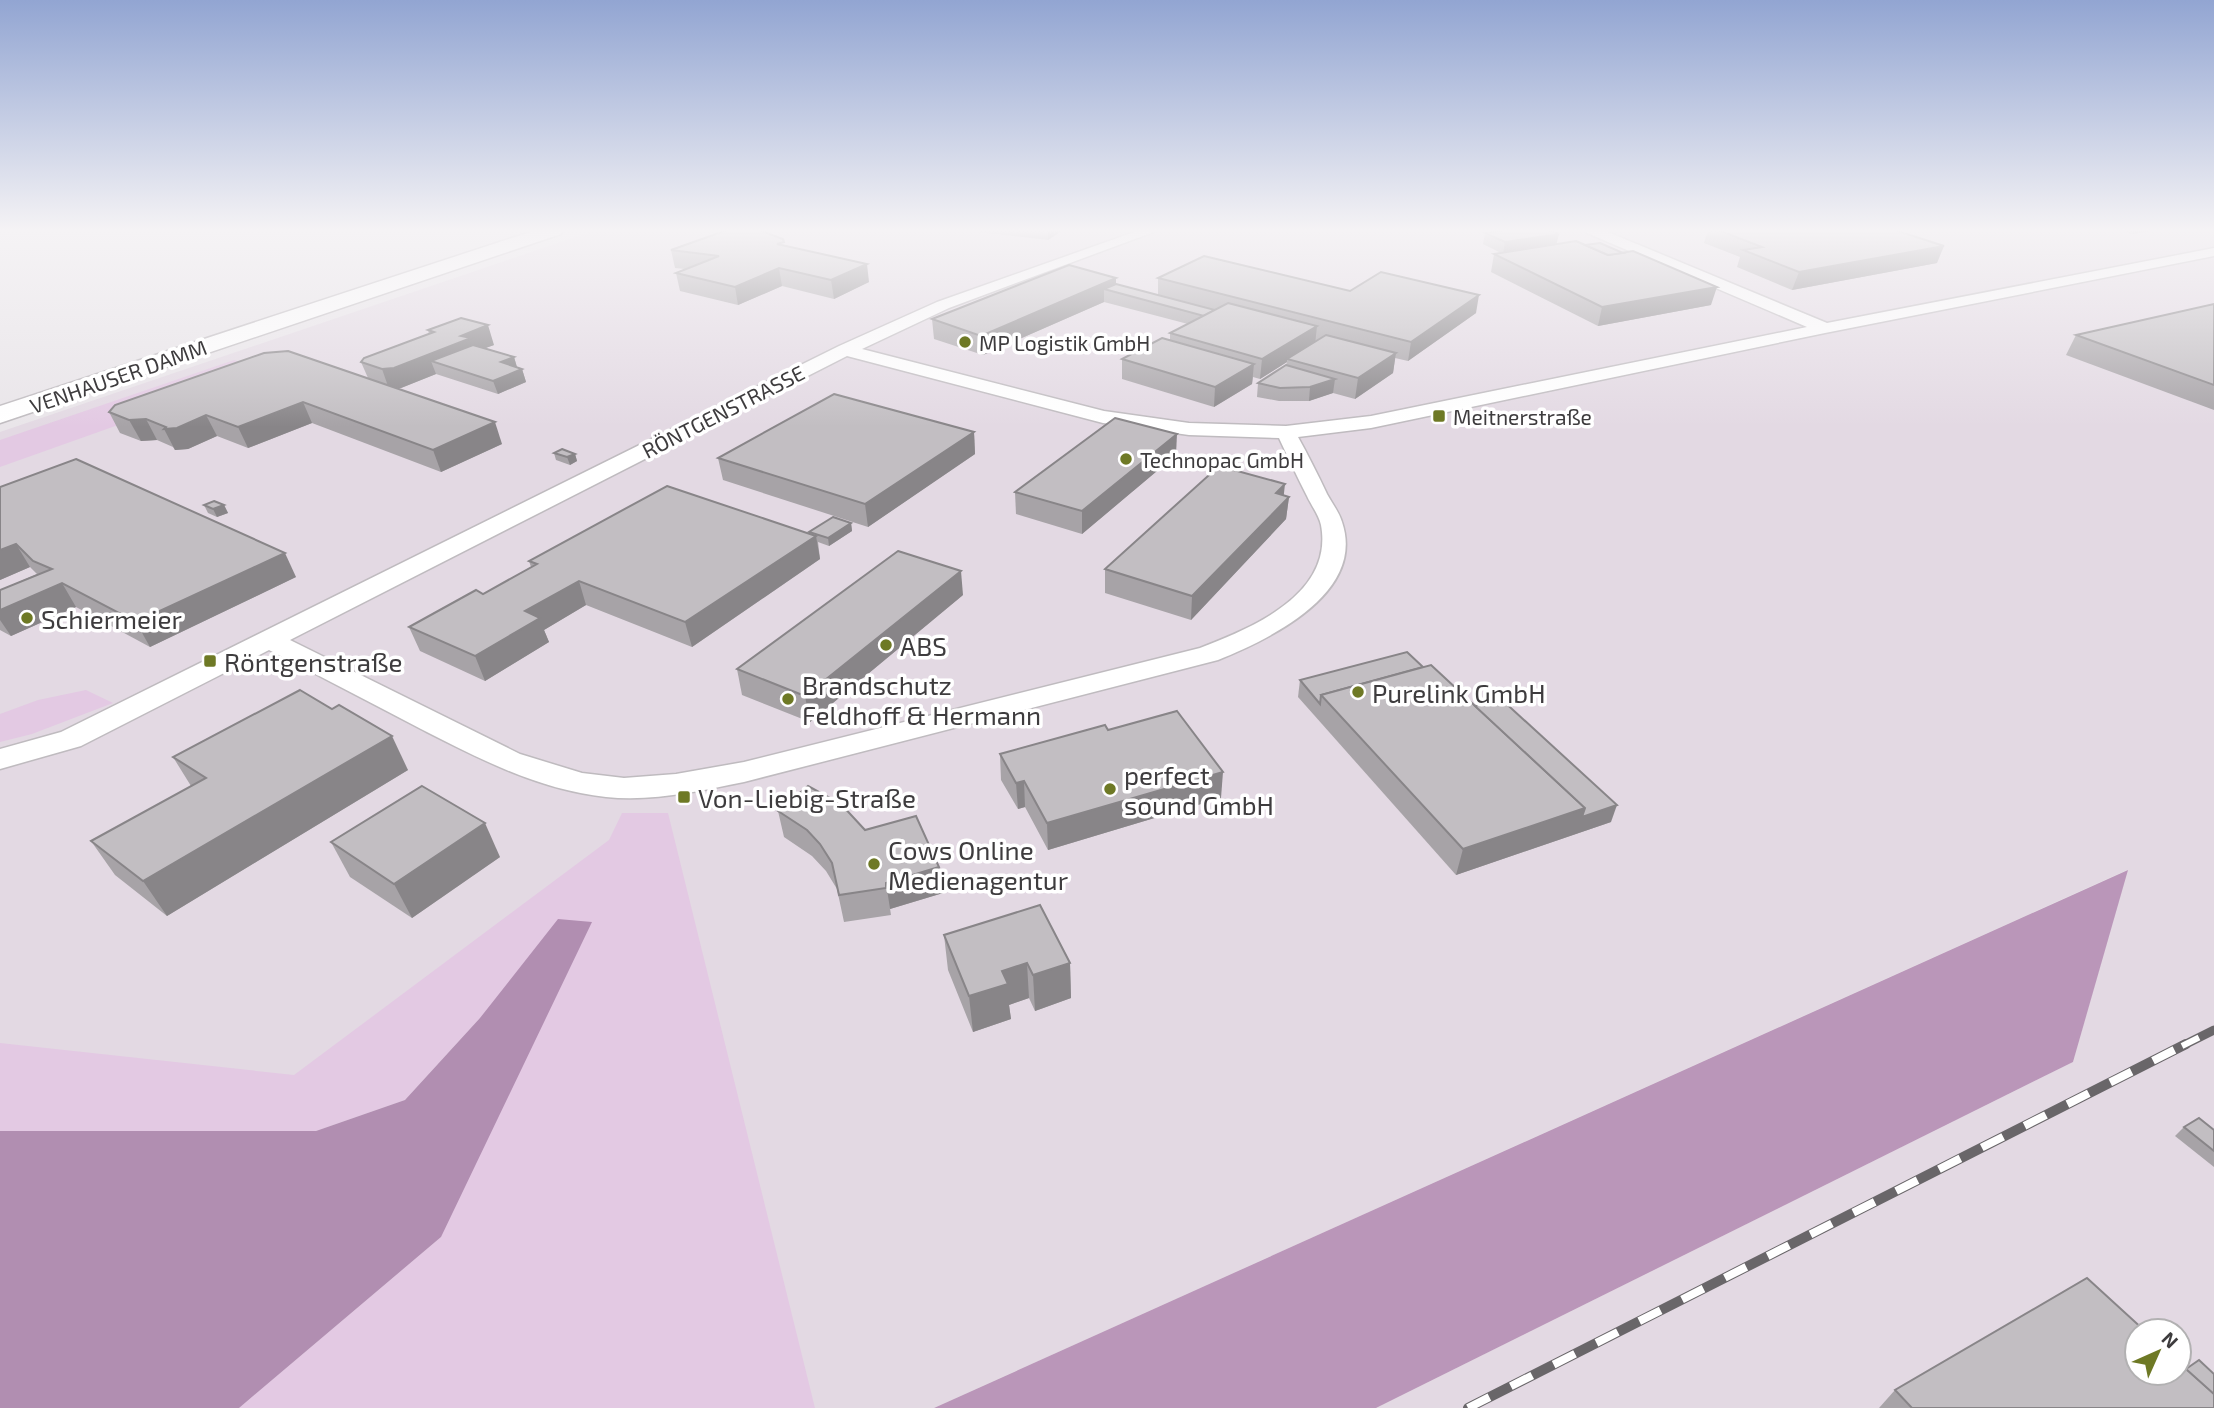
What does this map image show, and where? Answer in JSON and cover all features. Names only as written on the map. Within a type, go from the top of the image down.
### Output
[{"type":"main road","name":"VENHAUSER DAMM","points":[[0,415],[355,296]]},
{"type":"street","name":"RÖNTGENSTRASSE","points":[[0,759],[71,739],[845,350],[969,296]]},
{"type":"street","points":[[1749,296],[1825,328]]},
{"type":"street","points":[[845,350],[1104,416],[1189,429],[1286,432],[1371,422],[1992,296]]},
{"type":"street","points":[[270,640],[497,756],[555,777],[606,787],[687,784],[744,772],[1209,654],[1239,643],[1301,606],[1325,578],[1333,547],[1332,525],[1286,432]]},
{"type":"shaded area","points":[[402,296],[2214,296],[2214,1408],[1376,1408],[2073,1062],[2127,870],[934,1408],[0,1408],[0,432]]},
{"type":"shaded area","points":[[234,360],[267,372],[0,467],[0,440]]},
{"type":"shaded area","points":[[86,690],[113,703],[32,734],[0,742],[0,714],[38,700]]},
{"type":"shaded area","points":[[622,813],[668,813],[815,1408],[239,1408],[441,1237],[480,1018],[405,1100],[316,1131],[0,1131],[0,1043],[294,1075],[609,840]]},
{"type":"shaded area","points":[[2128,870],[2073,1062],[1376,1408],[934,1408]]},
{"type":"shaded area","points":[[558,919],[592,922],[441,1237],[239,1408],[0,1408],[0,1131],[316,1131],[405,1100],[480,1018]]},
{"type":"building","points":[[991,296],[1075,296],[981,336],[932,319]]},
{"type":"building","points":[[1129,296],[1161,296],[1215,310],[1204,316]]},
{"type":"building","points":[[1228,296],[1478,296],[1411,342]]},
{"type":"building","points":[[1579,296],[1667,296],[1602,307]]},
{"type":"building","points":[[1228,303],[1317,326],[1262,359],[1170,333]]},
{"type":"building","points":[[2214,304],[2214,385],[2076,335]]},
{"type":"building","points":[[461,318],[488,325],[461,336],[471,338],[394,368],[382,369],[361,362],[364,358],[434,332],[428,330]]},
{"type":"building","points":[[1326,335],[1396,353],[1358,378],[1287,359]]},
{"type":"building","points":[[1162,338],[1254,364],[1215,387],[1122,359]]},
{"type":"building","points":[[473,345],[514,357],[501,362],[522,369],[493,381],[431,361]]},
{"type":"building","points":[[288,351],[495,422],[433,450],[303,402],[238,427],[206,415],[177,428],[164,429],[166,427],[146,419],[129,420],[109,412],[115,405],[264,353]]},
{"type":"building","points":[[1286,365],[1335,379],[1310,387],[1280,388],[1258,383]]},
{"type":"building","points":[[834,394],[974,432],[865,504],[718,458]]},
{"type":"building","points":[[1115,418],[1177,434],[1082,511],[1015,492]]},
{"type":"building","points":[[562,449],[575,454],[567,457],[554,453]]},
{"type":"building","points":[[76,459],[285,553],[136,622],[62,583],[0,610],[0,590],[52,569],[33,561],[16,544],[0,550],[0,487]]},
{"type":"building","points":[[1219,466],[1285,484],[1276,493],[1289,497],[1192,596],[1105,569]]},
{"type":"building","points":[[667,486],[816,536],[685,622],[579,581],[525,611],[540,618],[475,656],[409,627],[476,590],[483,594],[537,564],[529,561]]},
{"type":"building","points":[[214,501],[224,505],[213,509],[204,505]]},
{"type":"building","points":[[833,517],[851,523],[828,538],[809,532]]},
{"type":"building","points":[[898,551],[961,571],[805,696],[737,669]]},
{"type":"building","points":[[1407,652],[1423,667],[1321,695],[1320,704],[1300,680]]},
{"type":"building","points":[[1431,665],[1585,808],[1463,849],[1321,695]]},
{"type":"building","points":[[300,690],[332,709],[339,705],[392,736],[143,881],[91,841],[206,778],[173,757]]},
{"type":"building","points":[[1500,698],[1617,805],[1582,817],[1585,808],[1475,706]]},
{"type":"building","points":[[1177,711],[1223,772],[1047,823],[1024,781],[1016,783],[1000,754],[1105,725],[1108,730]]},
{"type":"building","points":[[422,786],[485,823],[394,884],[331,842]]},
{"type":"building","points":[[808,786],[841,804],[865,830],[916,816],[939,867],[886,883],[886,888],[839,895],[832,863],[820,844],[807,830],[778,811]]},
{"type":"building","points":[[1040,905],[1070,963],[1033,975],[1027,963],[1002,971],[1008,984],[969,996],[944,935]]},
{"type":"building","points":[[2199,1118],[2214,1130],[2214,1151],[2184,1127]]},
{"type":"building","points":[[2087,1278],[2130,1317],[2123,1317],[2123,1387],[2193,1387],[2193,1375],[2214,1394],[2214,1408],[1912,1408],[1895,1390]]},
{"type":"building","points":[[2199,1360],[2214,1374],[2214,1394],[2193,1375],[2193,1364]]},
{"type":"railway","points":[[2186,1044],[2214,1030]]},
{"type":"railway","points":[[1468,1408],[2186,1044]]},
{"type":"railway","points":[[2182,1046],[2186,1044]]},
{"type":"place","name":"MP Logistik GmbH","points":[[965,342]]},
{"type":"place","name":"Meitnerstraße","points":[[1439,416]]},
{"type":"place","name":"Technopac GmbH","points":[[1126,459]]},
{"type":"place","name":"Schiermeier","points":[[27,618]]},
{"type":"place","name":"ABS","points":[[886,645]]},
{"type":"place","name":"Röntgenstraße","points":[[210,661]]},
{"type":"place","name":"Purelink GmbH","points":[[1358,692]]},
{"type":"place","name":"Brandschutz Feldhoff & Hermann","points":[[788,699]]},
{"type":"place","name":"perfect sound GmbH","points":[[1110,789]]},
{"type":"place","name":"Von-Liebig-Straße","points":[[684,797]]},
{"type":"place","name":"Cows Online Medienagentur","points":[[874,864]]}]
